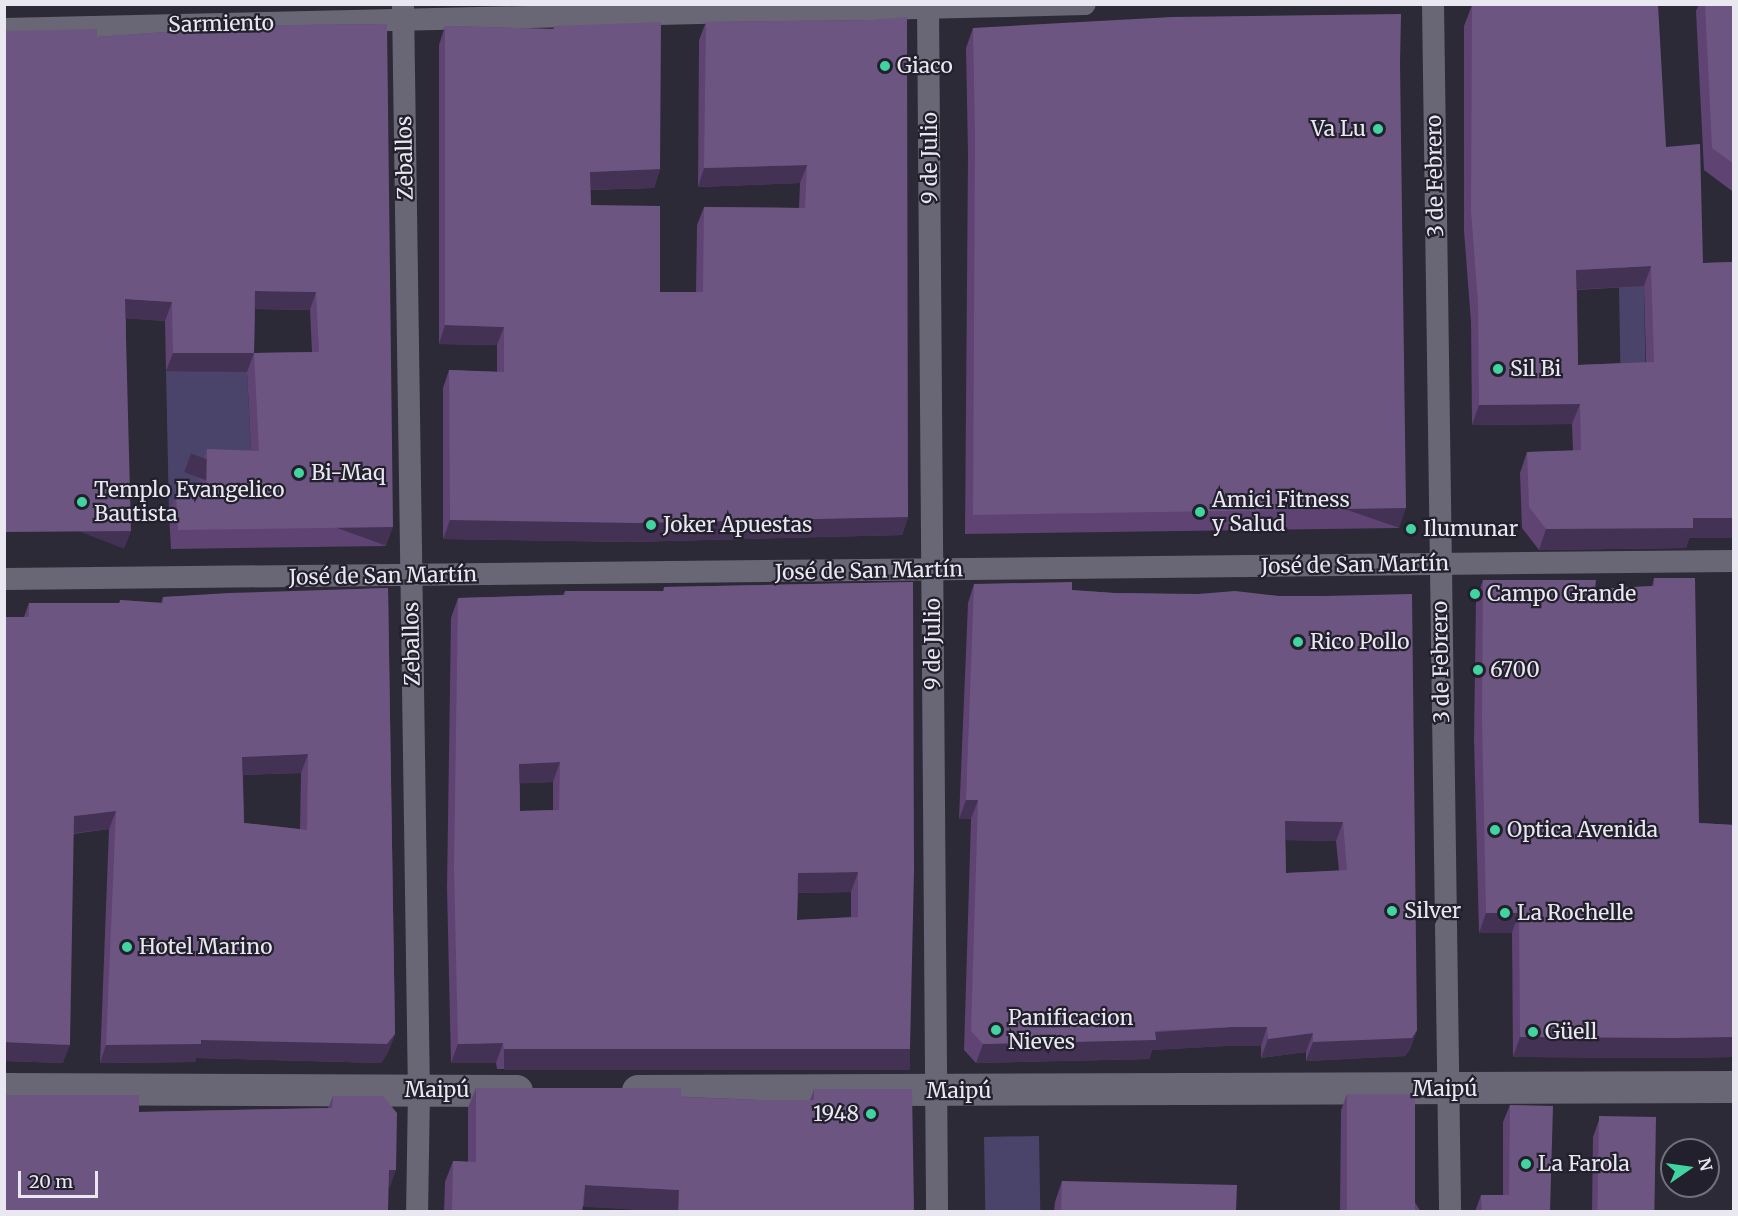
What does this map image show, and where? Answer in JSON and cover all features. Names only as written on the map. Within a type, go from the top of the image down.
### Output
[{"type":"main road","name":"Maipú","points":[[609,1091],[936,1092],[1734,1087]]},
{"type":"main road","name":"Maipú","points":[[4,1089],[550,1091]]},
{"type":"street","name":"Sarmiento","points":[[4,28],[403,12],[1085,4]]},
{"type":"street","name":"3 de Febrero","points":[[1433,4],[1450,1212]]},
{"type":"street","name":"9 de Julio","points":[[928,6],[937,1212]]},
{"type":"street","name":"Zeballos","points":[[403,12],[419,1090],[417,1212]]},
{"type":"street","name":"José de San Martín","points":[[4,579],[1734,561]]},
{"type":"shaded area","points":[[1619,286],[1644,286],[1646,382],[1621,382]]},
{"type":"shaded area","points":[[166,371],[247,372],[252,469],[199,511],[169,512]]},
{"type":"shaded area","points":[[1039,1136],[1040,1211],[985,1212],[984,1137]]},
{"type":"building","points":[[1658,4],[1666,147],[1700,144],[1703,263],[1734,262],[1734,518],[1693,518],[1693,528],[1546,529],[1529,507],[1527,452],[1581,450],[1580,404],[1479,405],[1478,302],[1471,211],[1472,5]],"holes":[[[1651,266],[1654,362],[1578,365],[1576,270]]]},
{"type":"building","points":[[1705,4],[1734,4],[1734,164],[1712,148]]},
{"type":"building","points":[[1401,14],[1406,508],[973,515],[975,135],[973,28],[1172,17]]},
{"type":"building","points":[[907,17],[908,517],[637,523],[450,520],[449,370],[504,372],[504,327],[445,325],[445,26],[554,29],[554,26],[661,22],[660,169],[590,172],[591,205],[660,206],[660,292],[703,292],[704,207],[805,208],[807,165],[704,168],[706,22],[876,20]]},
{"type":"building","points":[[387,24],[393,527],[178,530],[176,494],[206,493],[207,449],[259,451],[254,353],[173,353],[172,302],[125,299],[131,531],[4,532],[4,31],[97,29],[97,37],[220,28],[220,26]],"holes":[[[255,291],[316,292],[319,352],[254,353]]]},
{"type":"building","points":[[1654,578],[1695,578],[1699,823],[1734,825],[1734,1037],[1520,1037],[1519,913],[1486,913],[1482,719],[1483,580],[1596,580],[1595,589],[1654,586]]},
{"type":"building","points":[[913,582],[914,871],[910,1049],[504,1049],[503,1043],[458,1044],[454,868],[458,598],[565,595],[565,591],[664,591],[664,587]],"holes":[[[560,762],[559,810],[520,811],[519,764]],[[858,872],[858,917],[797,920],[798,873]]]},
{"type":"building","points":[[1072,582],[1072,590],[1114,593],[1198,594],[1235,591],[1279,596],[1412,594],[1417,1030],[1412,1038],[1313,1042],[1313,1033],[1268,1039],[1267,1027],[1232,1027],[1155,1031],[1156,1040],[983,1044],[971,1031],[978,800],[966,800],[974,584]],"holes":[[[1285,821],[1343,822],[1347,870],[1286,873]]]},
{"type":"building","points":[[388,588],[395,1034],[387,1044],[201,1040],[201,1044],[106,1045],[116,811],[74,816],[70,1045],[4,1042],[4,617],[29,617],[29,603],[120,603],[120,600],[163,603],[163,597]],"holes":[[[308,754],[307,830],[244,823],[242,757]]]},
{"type":"building","points":[[476,1088],[681,1088],[681,1097],[760,1100],[814,1100],[814,1089],[912,1089],[914,1212],[679,1212],[679,1190],[585,1185],[582,1212],[452,1212],[453,1161],[476,1162]]},
{"type":"building","points":[[1347,1094],[1415,1094],[1415,1212],[1347,1212]]},
{"type":"building","points":[[4,1095],[139,1095],[139,1112],[332,1108],[333,1096],[383,1096],[397,1113],[396,1170],[389,1170],[388,1212],[4,1212]]},
{"type":"building","points":[[1510,1105],[1553,1106],[1550,1212],[1482,1212],[1481,1195],[1509,1195]]},
{"type":"building","points":[[1599,1116],[1656,1117],[1654,1212],[1597,1211]]},
{"type":"building","points":[[1062,1181],[1237,1185],[1236,1212],[1030,1212],[1061,1211]]},
{"type":"place","name":"Giaco","points":[[885,66]]},
{"type":"place","name":"Va Lu","points":[[1378,129]]},
{"type":"place","name":"Sil Bi","points":[[1498,369]]},
{"type":"place","name":"Bi-Maq","points":[[299,473]]},
{"type":"place","name":"Templo Evangelico Bautista","points":[[82,502]]},
{"type":"place","name":"Amici Fitness y Salud","points":[[1200,512]]},
{"type":"place","name":"Joker Apuestas","points":[[651,525]]},
{"type":"place","name":"Ilumunar","points":[[1411,529]]},
{"type":"place","name":"Campo Grande","points":[[1475,594]]},
{"type":"place","name":"Rico Pollo","points":[[1298,642]]},
{"type":"place","name":"6700","points":[[1478,670]]},
{"type":"place","name":"Optica Avenida","points":[[1495,830]]},
{"type":"place","name":"Silver","points":[[1392,911]]},
{"type":"place","name":"La Rochelle","points":[[1505,913]]},
{"type":"place","name":"Hotel Marino","points":[[127,947]]},
{"type":"place","name":"Panificacion Nieves","points":[[996,1030]]},
{"type":"place","name":"Güell","points":[[1533,1032]]},
{"type":"place","name":"1948","points":[[871,1114]]},
{"type":"place","name":"La Farola","points":[[1526,1164]]}]
